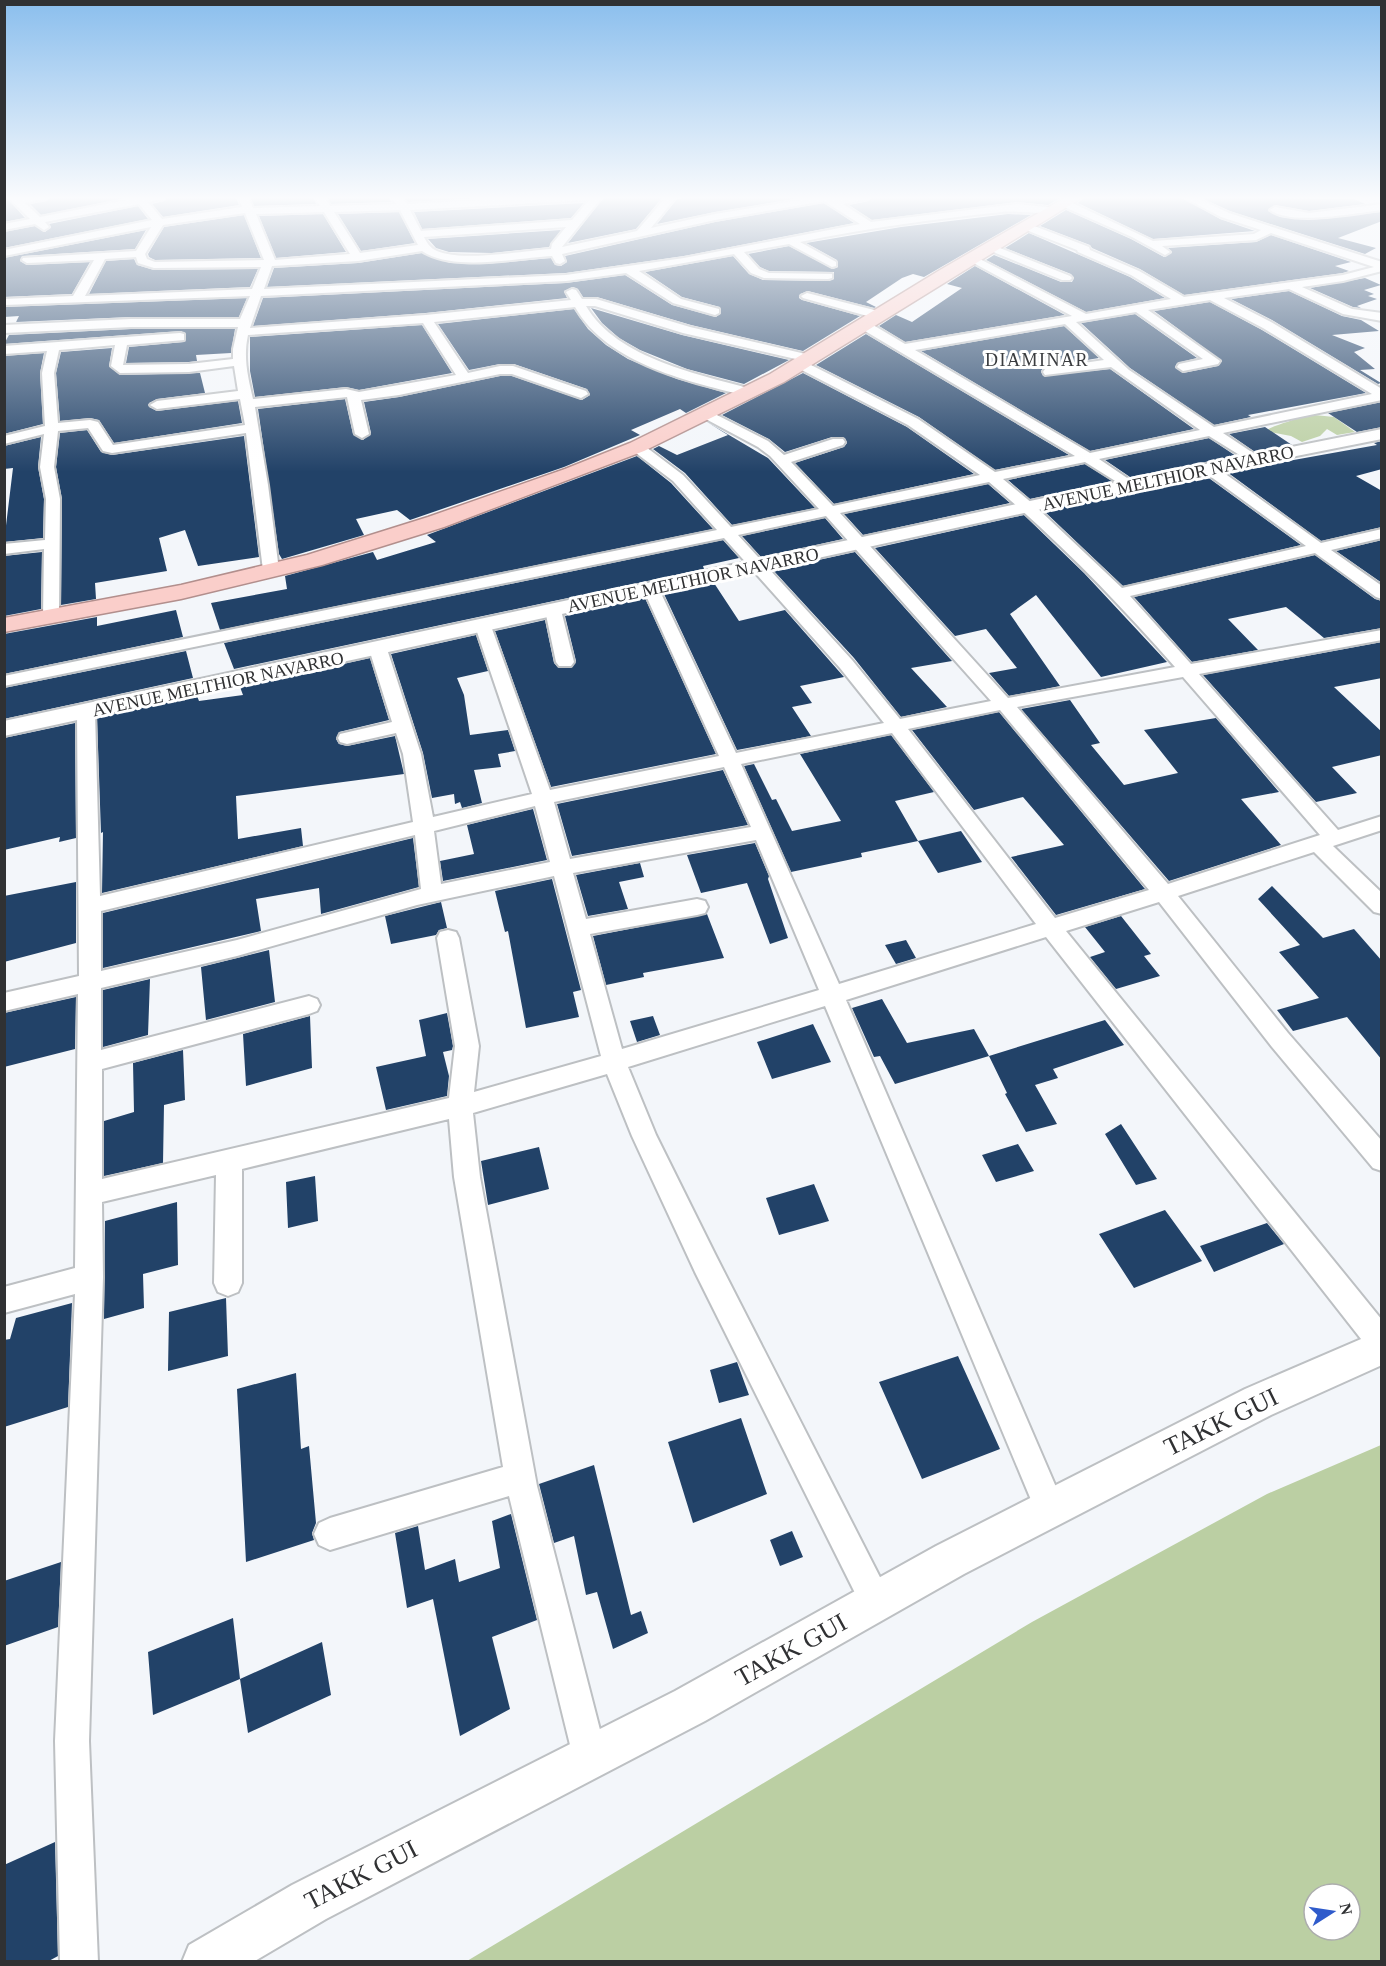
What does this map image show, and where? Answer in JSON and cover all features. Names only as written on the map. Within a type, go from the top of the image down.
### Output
[{"type":"highway","points":[[4,625],[181,592],[359,547],[436,522],[637,447],[751,393],[922,289]]},
{"type":"street","points":[[78,298],[83,289]]},
{"type":"street","points":[[258,289],[243,330],[239,363],[252,428],[272,570]]},
{"type":"street","points":[[4,302],[256,293],[282,289]]},
{"type":"street","points":[[570,289],[576,302],[604,321],[618,345],[645,359],[689,375],[751,393]]},
{"type":"street","points":[[658,289],[677,301],[715,311]]},
{"type":"street","points":[[1030,289],[1085,318]]},
{"type":"street","points":[[1161,289],[1182,301]]},
{"type":"street","points":[[903,348],[1263,289]]},
{"type":"street","points":[[1296,289],[1316,300],[1370,317],[1382,317]]},
{"type":"street","points":[[807,296],[871,320],[903,348],[1087,457],[1128,486]]},
{"type":"street","points":[[1212,296],[1261,322],[1382,395]]},
{"type":"street","points":[[4,350],[195,336],[243,330],[426,319],[576,302],[596,302],[805,362],[913,422],[992,477],[1028,507],[1119,594],[1186,669],[1382,906]]},
{"type":"street","points":[[1139,309],[1214,362],[1183,367]]},
{"type":"street","points":[[604,321],[636,313]]},
{"type":"street","points":[[426,319],[464,377]]},
{"type":"street","points":[[1068,321],[1113,363],[1254,460]]},
{"type":"street","points":[[4,329],[57,326],[243,330]]},
{"type":"street","points":[[51,617],[53,499],[47,466],[52,428],[48,373],[57,326]]},
{"type":"street","points":[[122,341],[117,366],[120,369],[189,368],[239,363]]},
{"type":"street","points":[[1049,372],[1113,363]]},
{"type":"street","points":[[354,397],[399,391],[492,370],[513,370],[581,394]]},
{"type":"street","points":[[157,405],[354,394],[362,434]]},
{"type":"street","points":[[4,681],[1382,395]]},
{"type":"street","points":[[706,414],[763,444],[782,460],[831,511],[1004,704],[1164,893],[1280,1040],[1382,1160]]},
{"type":"street","points":[[4,440],[52,428],[93,425],[108,448],[112,449],[252,428]]},
{"type":"street","name":"AVENUE MELTHIOR NAVARRO","points":[[4,729],[1208,468],[1382,434]]},
{"type":"street","points":[[782,460],[838,442]]},
{"type":"street","points":[[637,447],[678,478],[846,664],[1050,927],[1382,1345]]},
{"type":"street","points":[[1208,468],[1382,594]]},
{"type":"street","points":[[1119,594],[1382,532]]},
{"type":"street","points":[[4,549],[51,544]]},
{"type":"street","points":[[651,589],[764,832],[1050,1508]]},
{"type":"street","points":[[554,610],[565,662]]},
{"type":"street","points":[[483,626],[543,798],[614,1062],[644,1136],[705,1263],[876,1602]]},
{"type":"street","points":[[90,906],[543,798],[1004,704],[1382,635]]},
{"type":"street","points":[[378,649],[401,726],[412,754],[432,894]]},
{"type":"street","points":[[79,1962],[72,1741],[89,1276],[90,906],[86,712]]},
{"type":"street","points":[[347,738],[401,726]]},
{"type":"street","points":[[88,1194],[460,1106],[614,1062],[1164,893],[1382,823]]},
{"type":"street","points":[[4,1002],[237,948],[432,894],[563,867],[764,832]]},
{"type":"street","points":[[579,928],[697,907]]},
{"type":"street","points":[[448,938],[467,1046],[460,1106],[467,1177],[520,1477],[590,1757]]},
{"type":"street","points":[[89,1063],[309,1005]]},
{"type":"street","points":[[228,1283],[229,1161]]},
{"type":"street","points":[[4,1300],[89,1276]]},
{"type":"street","name":"TAKK GUI","points":[[206,1962],[309,1902],[690,1706],[950,1560],[1258,1402],[1382,1345]]},
{"type":"street","points":[[330,1534],[520,1477]]},
{"type":"green space","points":[[1305,414],[1334,417],[1355,432],[1337,435],[1327,429],[1320,436],[1302,442],[1291,436],[1265,431]]},
{"type":"green space","points":[[1381,1445],[1381,1961],[467,1961],[1032,1622],[1267,1494]]},
{"type":"building","points":[[4,289],[75,289],[72,294],[4,297]]},
{"type":"building","points":[[92,289],[210,289],[89,294]]},
{"type":"building","points":[[450,289],[569,289],[564,291],[567,298],[426,313],[253,326],[263,298]]},
{"type":"building","points":[[577,289],[647,289],[672,305],[716,317],[721,313],[720,307],[682,297],[670,289],[886,289],[866,302],[876,307],[874,308],[808,291],[800,294],[799,298],[802,300],[860,316],[803,351],[691,325],[597,297],[583,297]]},
{"type":"building","points":[[961,289],[1017,289],[1065,315],[905,342],[879,326],[896,315],[912,322]]},
{"type":"building","points":[[1041,289],[1150,289],[1165,298],[1086,312]]},
{"type":"building","points":[[1173,289],[1229,289],[1184,295]]},
{"type":"building","points":[[1312,289],[1368,289],[1364,290],[1374,294],[1368,296],[1377,299],[1357,306],[1361,308],[1353,307]]},
{"type":"building","points":[[1289,291],[1342,316],[1361,320],[1379,331],[1332,335],[1365,348],[1354,352],[1375,369],[1360,370],[1381,383],[1378,384],[1272,320],[1231,299]]},
{"type":"building","points":[[247,298],[239,317],[131,317],[16,322],[19,316],[4,317],[4,307]]},
{"type":"building","points":[[1210,302],[1262,330],[1366,393],[1248,415],[1251,417],[1214,425],[1130,368],[1081,323],[1135,314],[1197,358],[1177,363],[1175,367],[1183,373],[1218,366],[1222,361],[1154,311]]},
{"type":"building","points":[[591,308],[682,335],[789,360],[744,384],[687,369],[640,350],[619,338],[602,323]]},
{"type":"building","points":[[574,309],[588,329],[606,345],[628,359],[677,379],[726,393],[686,413],[680,409],[631,430],[640,435],[564,467],[410,520],[397,510],[356,519],[364,535],[282,559],[279,554],[258,409],[345,399],[353,434],[363,440],[371,433],[364,402],[500,376],[512,376],[582,400],[590,395],[587,389],[514,364],[500,364],[469,370],[438,324]]},
{"type":"building","points":[[422,325],[452,373],[359,390],[346,387],[255,397],[250,371],[250,337]]},
{"type":"building","points":[[1064,326],[1099,358],[1044,367],[1041,371],[1043,376],[1110,369],[1194,429],[1090,451],[921,351]]},
{"type":"building","points":[[131,329],[235,329],[231,353],[196,355],[197,361],[189,362],[126,363],[129,347],[184,342],[186,334],[181,331],[4,344],[9,335]]},
{"type":"building","points":[[866,334],[1069,455],[995,470],[919,417],[816,365]]},
{"type":"building","points":[[112,348],[109,366],[120,375],[200,373],[205,393],[157,399],[149,403],[149,407],[157,411],[238,401],[242,423],[114,443],[99,420],[90,418],[60,421],[56,373],[61,352]]},
{"type":"building","points":[[44,353],[40,373],[43,424],[4,434],[4,356]]},
{"type":"building","points":[[803,373],[907,427],[974,474],[834,504],[795,463],[844,447],[847,443],[845,438],[832,437],[785,452],[769,439],[722,415]]},
{"type":"building","points":[[1382,402],[1382,427],[1357,432],[1328,413]]},
{"type":"building","points":[[707,422],[768,458],[815,508],[732,525],[685,473],[653,449],[659,446],[677,455],[728,435]]},
{"type":"building","points":[[1265,427],[1292,445],[1255,452],[1229,434]]},
{"type":"building","points":[[87,430],[101,452],[112,455],[244,436],[259,557],[198,566],[185,530],[159,538],[167,571],[95,583],[96,599],[61,605],[62,499],[56,467],[60,433]]},
{"type":"building","points":[[41,437],[38,467],[44,499],[43,538],[4,542],[13,468],[4,469],[4,446]]},
{"type":"building","points":[[1209,438],[1236,456],[1130,477],[1105,460]]},
{"type":"building","points":[[1382,441],[1382,469],[1356,476],[1382,491],[1382,527],[1321,541],[1227,472],[1377,445],[1374,443]]},
{"type":"building","points":[[637,456],[671,483],[713,529],[220,630],[211,603],[287,589],[285,576],[373,552],[377,560],[436,542],[427,535]]},
{"type":"building","points":[[1085,464],[1112,481],[1030,499],[1008,480]]},
{"type":"building","points":[[1206,476],[1301,545],[1123,586],[1044,511]]},
{"type":"building","points":[[988,484],[1010,503],[863,535],[844,514]]},
{"type":"building","points":[[1024,515],[1084,573],[1167,662],[1101,677],[1036,595],[1010,614],[1060,686],[1009,696],[989,673],[1017,668],[986,629],[955,636],[875,548]]},
{"type":"building","points":[[825,518],[843,539],[761,557],[742,536]]},
{"type":"building","points":[[723,540],[739,558],[703,566],[704,569],[234,669],[224,643]]},
{"type":"building","points":[[1382,540],[1382,583],[1336,551]]},
{"type":"building","points":[[42,552],[41,609],[4,616],[4,556]]},
{"type":"building","points":[[855,552],[952,661],[911,668],[947,707],[901,717],[854,658],[773,570]]},
{"type":"building","points":[[1315,555],[1375,599],[1382,601],[1382,628],[1324,638],[1286,607],[1228,619],[1258,650],[1192,662],[1134,597]]},
{"type":"building","points":[[714,583],[739,621],[785,610],[844,677],[800,686],[812,703],[792,707],[811,736],[737,750],[664,594]]},
{"type":"building","points":[[645,598],[716,754],[551,787],[495,631],[545,620],[554,663],[559,668],[571,668],[576,661],[565,616]]},
{"type":"building","points":[[176,610],[183,637],[4,674],[4,634],[97,617],[97,626]]},
{"type":"building","points":[[476,635],[488,671],[457,678],[464,695],[470,735],[508,730],[515,751],[498,754],[501,767],[474,770],[482,803],[462,808],[460,802],[455,804],[454,794],[432,798],[423,753],[391,654]]},
{"type":"building","points":[[1382,642],[1382,678],[1334,687],[1382,732],[1382,755],[1332,767],[1357,793],[1316,802],[1203,675]]},
{"type":"building","points":[[186,651],[193,678],[4,719],[4,688]]},
{"type":"building","points":[[370,658],[389,720],[339,732],[336,739],[339,744],[347,746],[395,736],[404,774],[236,796],[238,839],[301,828],[303,846],[102,893],[103,832],[101,833],[97,718],[197,696],[199,701],[243,695],[240,687]]},
{"type":"building","points":[[1070,700],[1100,743],[1091,745],[1124,785],[1178,773],[1144,730],[1216,718],[1279,792],[1241,799],[1281,845],[1169,881],[1021,709]]},
{"type":"building","points":[[999,712],[1145,889],[1056,915],[1011,857],[1064,845],[1023,797],[974,810],[912,730]]},
{"type":"building","points":[[75,723],[76,838],[59,842],[60,837],[4,850],[4,738]]},
{"type":"building","points":[[891,735],[934,792],[895,801],[918,841],[861,853],[862,857],[791,872],[744,766],[754,764],[772,800],[776,799],[792,831],[841,821],[800,754]]},
{"type":"building","points":[[723,770],[748,825],[572,856],[557,804]]},
{"type":"building","points":[[533,809],[547,860],[443,881],[440,861],[474,854],[467,825]]},
{"type":"building","points":[[961,831],[982,862],[938,873],[918,841]]},
{"type":"building","points":[[413,838],[419,887],[321,914],[319,888],[256,899],[261,931],[103,968],[103,913]]},
{"type":"building","points":[[755,843],[769,876],[768,879],[788,938],[770,944],[747,883],[701,893],[687,855]]},
{"type":"building","points":[[640,863],[644,877],[619,882],[628,909],[588,916],[576,875]]},
{"type":"building","points":[[552,879],[581,990],[573,992],[579,1017],[526,1028],[508,931],[505,932],[495,891]]},
{"type":"building","points":[[76,882],[76,943],[4,962],[4,896]]},
{"type":"building","points":[[1272,886],[1323,938],[1354,929],[1382,961],[1382,1060],[1347,1017],[1293,1031],[1277,1010],[1319,998],[1279,952],[1300,945],[1258,899]]},
{"type":"building","points":[[441,902],[447,928],[439,930],[436,935],[391,944],[385,916]]},
{"type":"building","points":[[707,914],[724,958],[643,973],[644,977],[606,985],[593,936]]},
{"type":"building","points":[[1121,916],[1151,954],[1144,956],[1160,976],[1116,989],[1090,957],[1105,952],[1085,927]]},
{"type":"building","points":[[906,940],[916,958],[896,964],[885,945]]},
{"type":"building","points":[[269,950],[275,1002],[206,1020],[201,967]]},
{"type":"building","points":[[150,979],[148,1035],[103,1047],[103,990]]},
{"type":"building","points":[[76,997],[75,1049],[4,1067],[4,1013]]},
{"type":"building","points":[[882,999],[907,1043],[974,1029],[989,1056],[895,1084],[880,1056],[874,1057],[852,1008]]},
{"type":"building","points":[[447,1013],[453,1046],[452,1050],[443,1052],[449,1076],[447,1096],[386,1110],[376,1067],[426,1056],[419,1020]]},
{"type":"building","points":[[310,1016],[312,1068],[246,1086],[243,1034]]},
{"type":"building","points":[[653,1016],[660,1035],[637,1042],[630,1021]]},
{"type":"building","points":[[1105,1020],[1124,1045],[1053,1069],[1058,1078],[1035,1085],[1057,1124],[1026,1132],[1005,1094],[1007,1093],[989,1056]]},
{"type":"building","points":[[813,1024],[831,1062],[772,1079],[757,1042]]},
{"type":"building","points":[[183,1050],[185,1100],[164,1105],[163,1163],[104,1176],[104,1121],[134,1112],[133,1063]]},
{"type":"building","points":[[1121,1124],[1157,1179],[1136,1185],[1105,1134]]},
{"type":"building","points":[[1018,1144],[1034,1171],[996,1182],[982,1155]]},
{"type":"building","points":[[539,1147],[549,1189],[488,1205],[481,1161]]},
{"type":"building","points":[[315,1176],[318,1221],[288,1228],[286,1182]]},
{"type":"building","points":[[814,1184],[829,1221],[779,1235],[766,1198]]},
{"type":"building","points":[[177,1202],[178,1265],[143,1274],[144,1308],[104,1319],[105,1221]]},
{"type":"building","points":[[1165,1210],[1202,1261],[1134,1288],[1099,1234]]},
{"type":"building","points":[[1267,1223],[1284,1244],[1214,1272],[1200,1246]]},
{"type":"building","points":[[226,1298],[228,1356],[168,1371],[169,1312]]},
{"type":"building","points":[[72,1303],[68,1407],[4,1427],[4,1340],[10,1339],[16,1318]]},
{"type":"building","points":[[958,1356],[1000,1449],[922,1479],[879,1382]]},
{"type":"building","points":[[737,1362],[749,1395],[719,1403],[710,1370]]},
{"type":"building","points":[[296,1373],[301,1449],[309,1446],[316,1523],[312,1533],[314,1540],[246,1562],[237,1389]]},
{"type":"building","points":[[741,1418],[767,1494],[693,1523],[668,1442]]},
{"type":"building","points":[[594,1465],[631,1615],[641,1611],[648,1633],[613,1649],[597,1592],[586,1595],[574,1536],[554,1543],[539,1484]]},
{"type":"building","points":[[511,1514],[537,1620],[492,1637],[510,1709],[460,1736],[433,1599],[407,1608],[395,1533],[418,1526],[425,1570],[455,1559],[459,1582],[500,1568],[492,1521]]},
{"type":"building","points":[[792,1531],[803,1557],[780,1566],[770,1540]]},
{"type":"building","points":[[61,1562],[58,1627],[4,1646],[4,1581]]},
{"type":"building","points":[[233,1618],[240,1679],[153,1715],[148,1652]]},
{"type":"building","points":[[322,1642],[331,1695],[248,1733],[240,1679]]},
{"type":"building","points":[[55,1842],[58,1956],[47,1962],[4,1962],[4,1865]]},
{"type":"district","name":"DIAMINAR","points":[[1037,360]]}]
